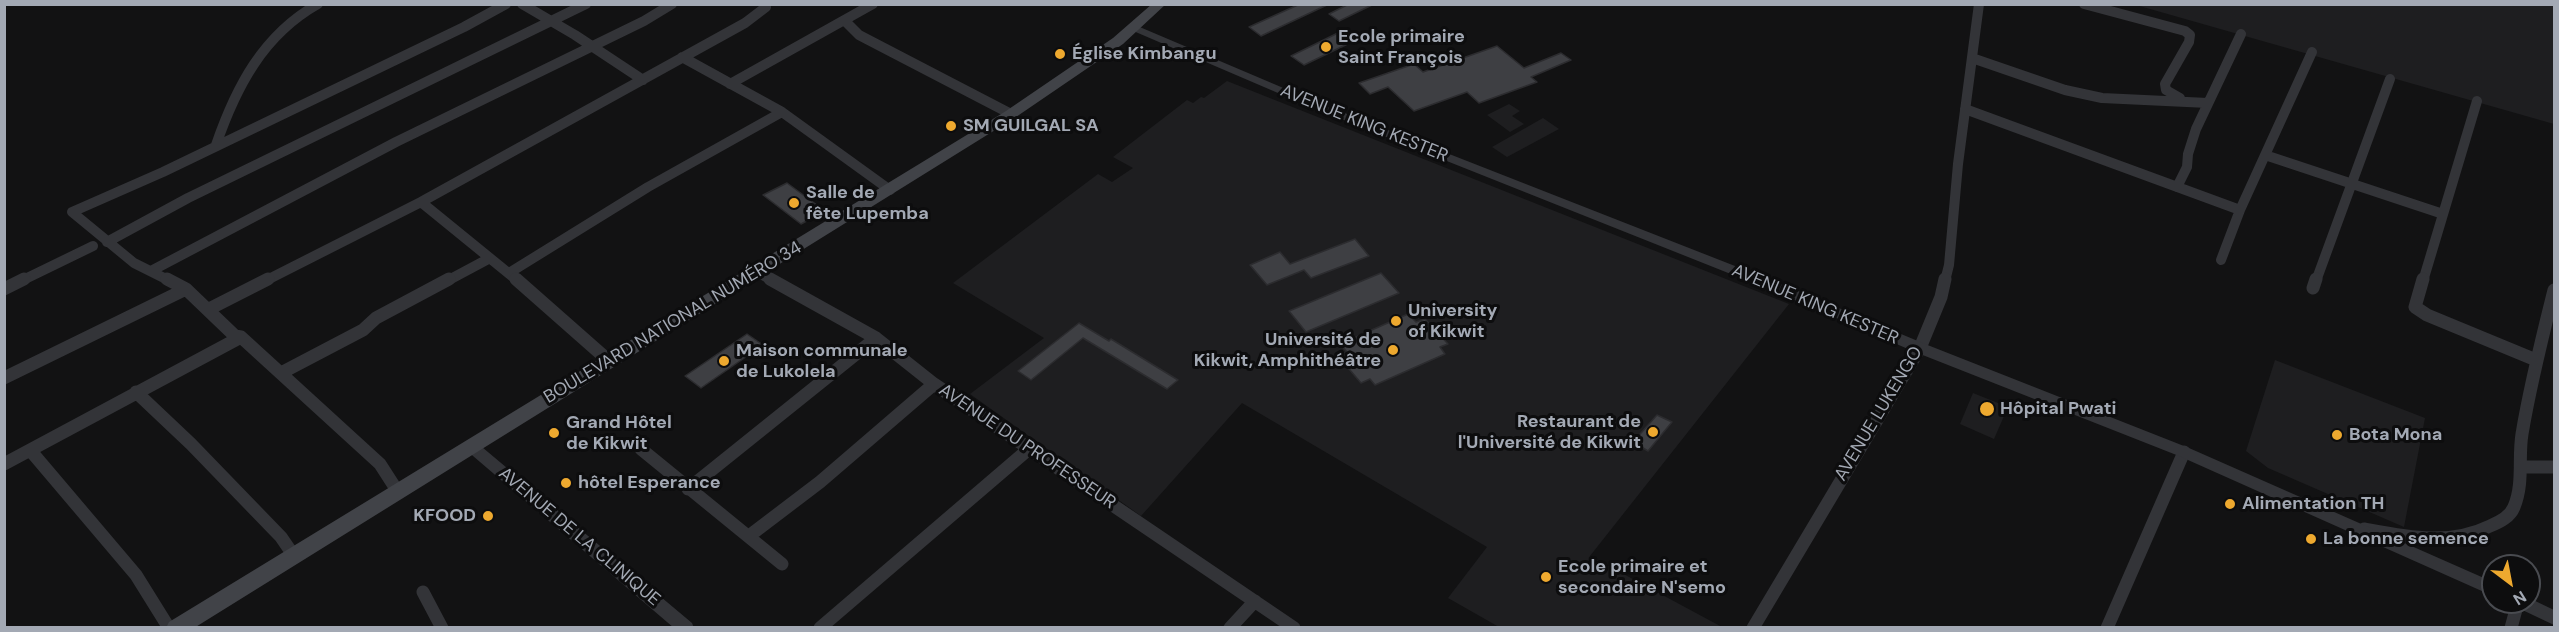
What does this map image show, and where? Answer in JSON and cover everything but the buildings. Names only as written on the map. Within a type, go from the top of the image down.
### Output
[{"type":"main road","name":"BOULEVARD NATIONAL NUMÉRO 34","points":[[176,627],[1011,114],[1135,28],[1160,4]]},
{"type":"street","points":[[216,145],[224,120],[257,55],[293,18],[318,4]]},
{"type":"street","points":[[398,492],[380,464],[241,337],[235,336],[186,289],[134,263],[72,212],[163,172],[464,27],[506,4]]},
{"type":"street","points":[[522,4],[643,80]]},
{"type":"street","points":[[107,242],[188,198],[586,4]]},
{"type":"street","points":[[150,271],[396,142],[672,4]]},
{"type":"street","points":[[209,309],[421,202],[744,23],[766,7],[753,4]]},
{"type":"street","points":[[730,84],[873,4]]},
{"type":"street","name":"AVENUE LUKENGO","points":[[1753,627],[1920,348],[1941,297],[1949,265],[1965,109],[1979,4]]},
{"type":"street","points":[[2084,4],[2185,31],[2190,35],[2189,42],[2165,84],[2166,90],[2172,95],[2189,102]]},
{"type":"street","points":[[845,21],[859,35],[1011,114]]},
{"type":"street","name":"AVENUE KING KESTER","points":[[1135,28],[1324,108],[2184,452],[2481,584]]},
{"type":"street","points":[[2177,187],[2187,167],[2188,154],[2196,129],[2241,34]]},
{"type":"street","points":[[2221,260],[2240,210],[2312,52]]},
{"type":"street","points":[[682,57],[782,112],[890,190]]},
{"type":"street","points":[[1972,58],[2065,90],[2102,98],[2208,103]]},
{"type":"street","points":[[2313,288],[2390,79]]},
{"type":"street","points":[[2477,101],[2415,307],[2417,310],[2536,360]]},
{"type":"street","points":[[1965,109],[2240,210]]},
{"type":"street","points":[[509,273],[648,187],[782,112]]},
{"type":"street","points":[[2265,154],[2443,214]]},
{"type":"street","points":[[421,202],[509,273],[609,361]]},
{"type":"street","points":[[4,289],[93,246]]},
{"type":"street","points":[[281,373],[363,330],[376,318],[490,258]]},
{"type":"street","name":"AVENUE DU PROFESSEUR","points":[[757,272],[876,338],[934,384],[1293,627]]},
{"type":"street","points":[[4,378],[186,289]]},
{"type":"street","points":[[2355,527],[2413,538],[2457,538],[2476,533],[2504,520],[2514,507],[2523,467],[2521,437],[2536,360],[2554,290]]},
{"type":"street","points":[[4,465],[241,337]]},
{"type":"street","points":[[688,489],[876,338]]},
{"type":"street","points":[[749,536],[829,474],[934,384]]},
{"type":"street","points":[[136,392],[191,444],[281,537],[294,556]]},
{"type":"street","name":"AVENUE DE LA CLINIQUE","points":[[471,446],[686,627]]},
{"type":"street","points":[[820,627],[1030,448]]},
{"type":"street","points":[[641,449],[782,564]]},
{"type":"street","points":[[30,450],[136,575],[169,627]]},
{"type":"street","points":[[2107,627],[2184,452]]},
{"type":"street","points":[[2523,467],[2554,467]]},
{"type":"street","points":[[423,592],[442,627]]},
{"type":"street","points":[[1230,627],[1255,601]]},
{"type":"shaded area","points":[[2136,5],[2554,5],[2554,124]]},
{"type":"shaded area","name":"University of Kikwit","points":[[1227,81],[1789,304],[1590,556],[1722,627],[1499,627],[1448,598],[1487,547],[1242,403],[1141,516],[970,394],[1044,338],[953,283],[1098,174],[1112,182],[1133,168],[1113,157],[1187,100],[1193,103],[1201,97],[1204,98]]},
{"type":"shaded area","points":[[1509,104],[1520,111],[1512,116],[1524,124],[1510,132],[1487,115]]},
{"type":"shaded area","points":[[1543,118],[1559,129],[1507,157],[1492,147]]},
{"type":"shaded area","name":"Bota Mona","points":[[2275,360],[2425,418],[2404,527],[2268,468],[2246,451]]},
{"type":"shaded area","points":[[1973,393],[2008,407],[1994,439],[1960,424]]},
{"type":"place","name":"Ecole primaire Saint François","points":[[1326,47]]},
{"type":"place","name":"Église Kimbangu","points":[[1060,54]]},
{"type":"place","name":"SM GUILGAL SA","points":[[951,126]]},
{"type":"place","name":"Salle de fête Lupemba","points":[[794,203]]},
{"type":"place","name":"University of Kikwit","points":[[1396,321]]},
{"type":"place","name":"Université de Kikwit, Amphithéâtre","points":[[1393,350]]},
{"type":"place","name":"Maison communale de Lukolela","points":[[724,361]]},
{"type":"place","name":"Hôpital Pwati","points":[[1987,409]]},
{"type":"place","name":"Restaurant de l'Université de Kikwit","points":[[1653,432]]},
{"type":"place","name":"Grand Hôtel de Kikwit","points":[[554,433]]},
{"type":"place","name":"Bota Mona","points":[[2337,435]]},
{"type":"place","name":"hôtel Esperance","points":[[566,483]]},
{"type":"place","name":"Alimentation TH","points":[[2230,504]]},
{"type":"place","name":"KFOOD","points":[[488,516]]},
{"type":"place","name":"La bonne semence","points":[[2311,539]]},
{"type":"place","name":"Ecole primaire et secondaire N'semo","points":[[1546,577]]}]
